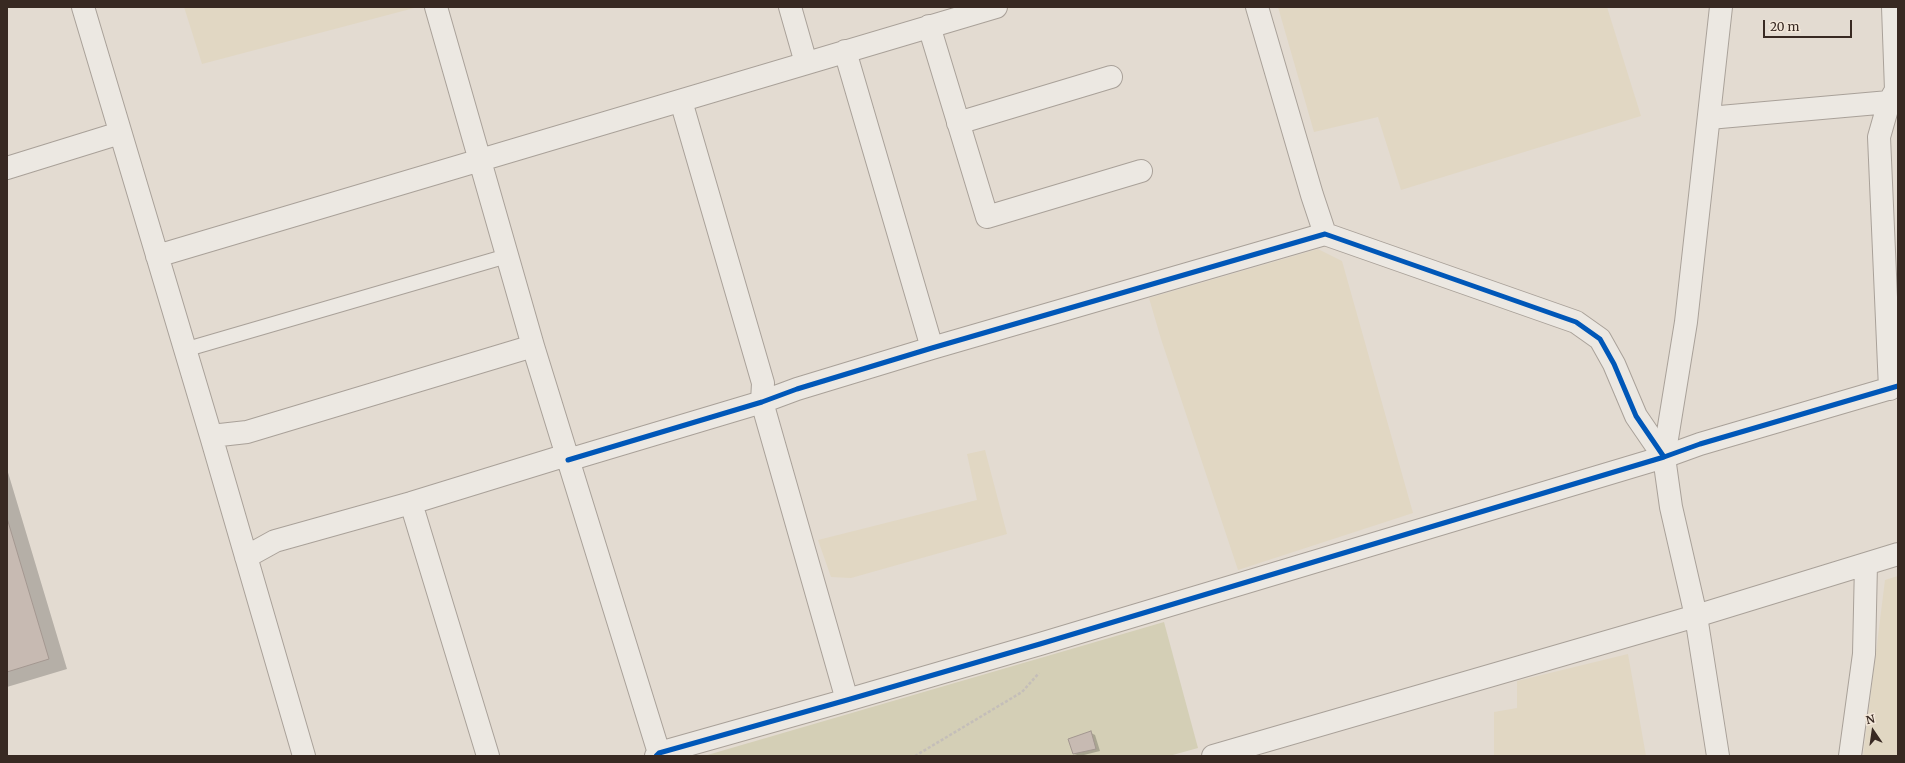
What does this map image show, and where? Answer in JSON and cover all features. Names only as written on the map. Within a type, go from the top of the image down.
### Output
[{"type":"street","points":[[83,7],[184,350],[211,436],[304,756]]},
{"type":"street","points":[[436,7],[533,346],[658,754],[1040,644],[1664,457],[1700,444],[1894,388],[1879,137],[1889,102],[1896,90],[1893,7]]},
{"type":"street","points":[[790,7],[806,63]]},
{"type":"street","points":[[157,256],[996,7]]},
{"type":"street","points":[[1257,7],[1312,195],[1325,234]]},
{"type":"street","points":[[1718,756],[1696,616],[1671,507],[1664,457],[1686,322],[1722,7]]},
{"type":"street","points":[[928,26],[987,217],[1141,171]]},
{"type":"street","points":[[845,51],[932,348]]},
{"type":"street","points":[[958,123],[1112,78]]},
{"type":"street","points":[[681,101],[763,383],[762,402],[847,700]]},
{"type":"street","points":[[1709,118],[1889,102]]},
{"type":"street","points":[[7,168],[120,133]]},
{"type":"street","points":[[246,557],[275,541],[762,402],[797,389],[932,348],[1325,234],[1576,322],[1600,339],[1614,364],[1636,416],[1664,457]]},
{"type":"street","points":[[211,436],[247,432],[533,346]]},
{"type":"street","points":[[411,503],[488,756]]},
{"type":"street","points":[[1213,756],[1696,616],[1898,554]]},
{"type":"street","points":[[1850,756],[1864,654],[1866,564]]},
{"type":"lane","points":[[184,350],[507,256]]},
{"type":"path","points":[[915,756],[1022,692],[1042,670],[1040,644]]},
{"type":"shaded area","points":[[184,7],[418,7],[202,64]]},
{"type":"shaded area","points":[[1278,7],[1607,7],[1641,116],[1401,190],[1378,117],[1314,132]]},
{"type":"shaded area","points":[[1318,249],[1342,261],[1413,513],[1238,570],[1161,339],[1149,298]]},
{"type":"shaded area","points":[[985,450],[1007,534],[851,578],[831,577],[818,540],[977,500],[967,454]]},
{"type":"shaded area","points":[[1898,576],[1898,756],[1863,756],[1885,580]]},
{"type":"shaded area","points":[[1164,622],[1198,748],[1169,756],[704,756]]},
{"type":"shaded area","points":[[1628,654],[1646,756],[1494,756],[1494,712],[1517,708],[1517,681]]},
{"type":"building","points":[[7,518],[49,659],[7,672]]},
{"type":"building","points":[[1091,731],[1096,749],[1073,754],[1068,739]]},
{"type":"cycle path","points":[[568,460],[762,402],[797,389],[932,348],[1325,234],[1576,322],[1600,339],[1614,364],[1636,416],[1664,457]]},
{"type":"cycle path","points":[[656,756],[659,753],[1040,644],[1664,457],[1700,444],[1898,386]]}]
